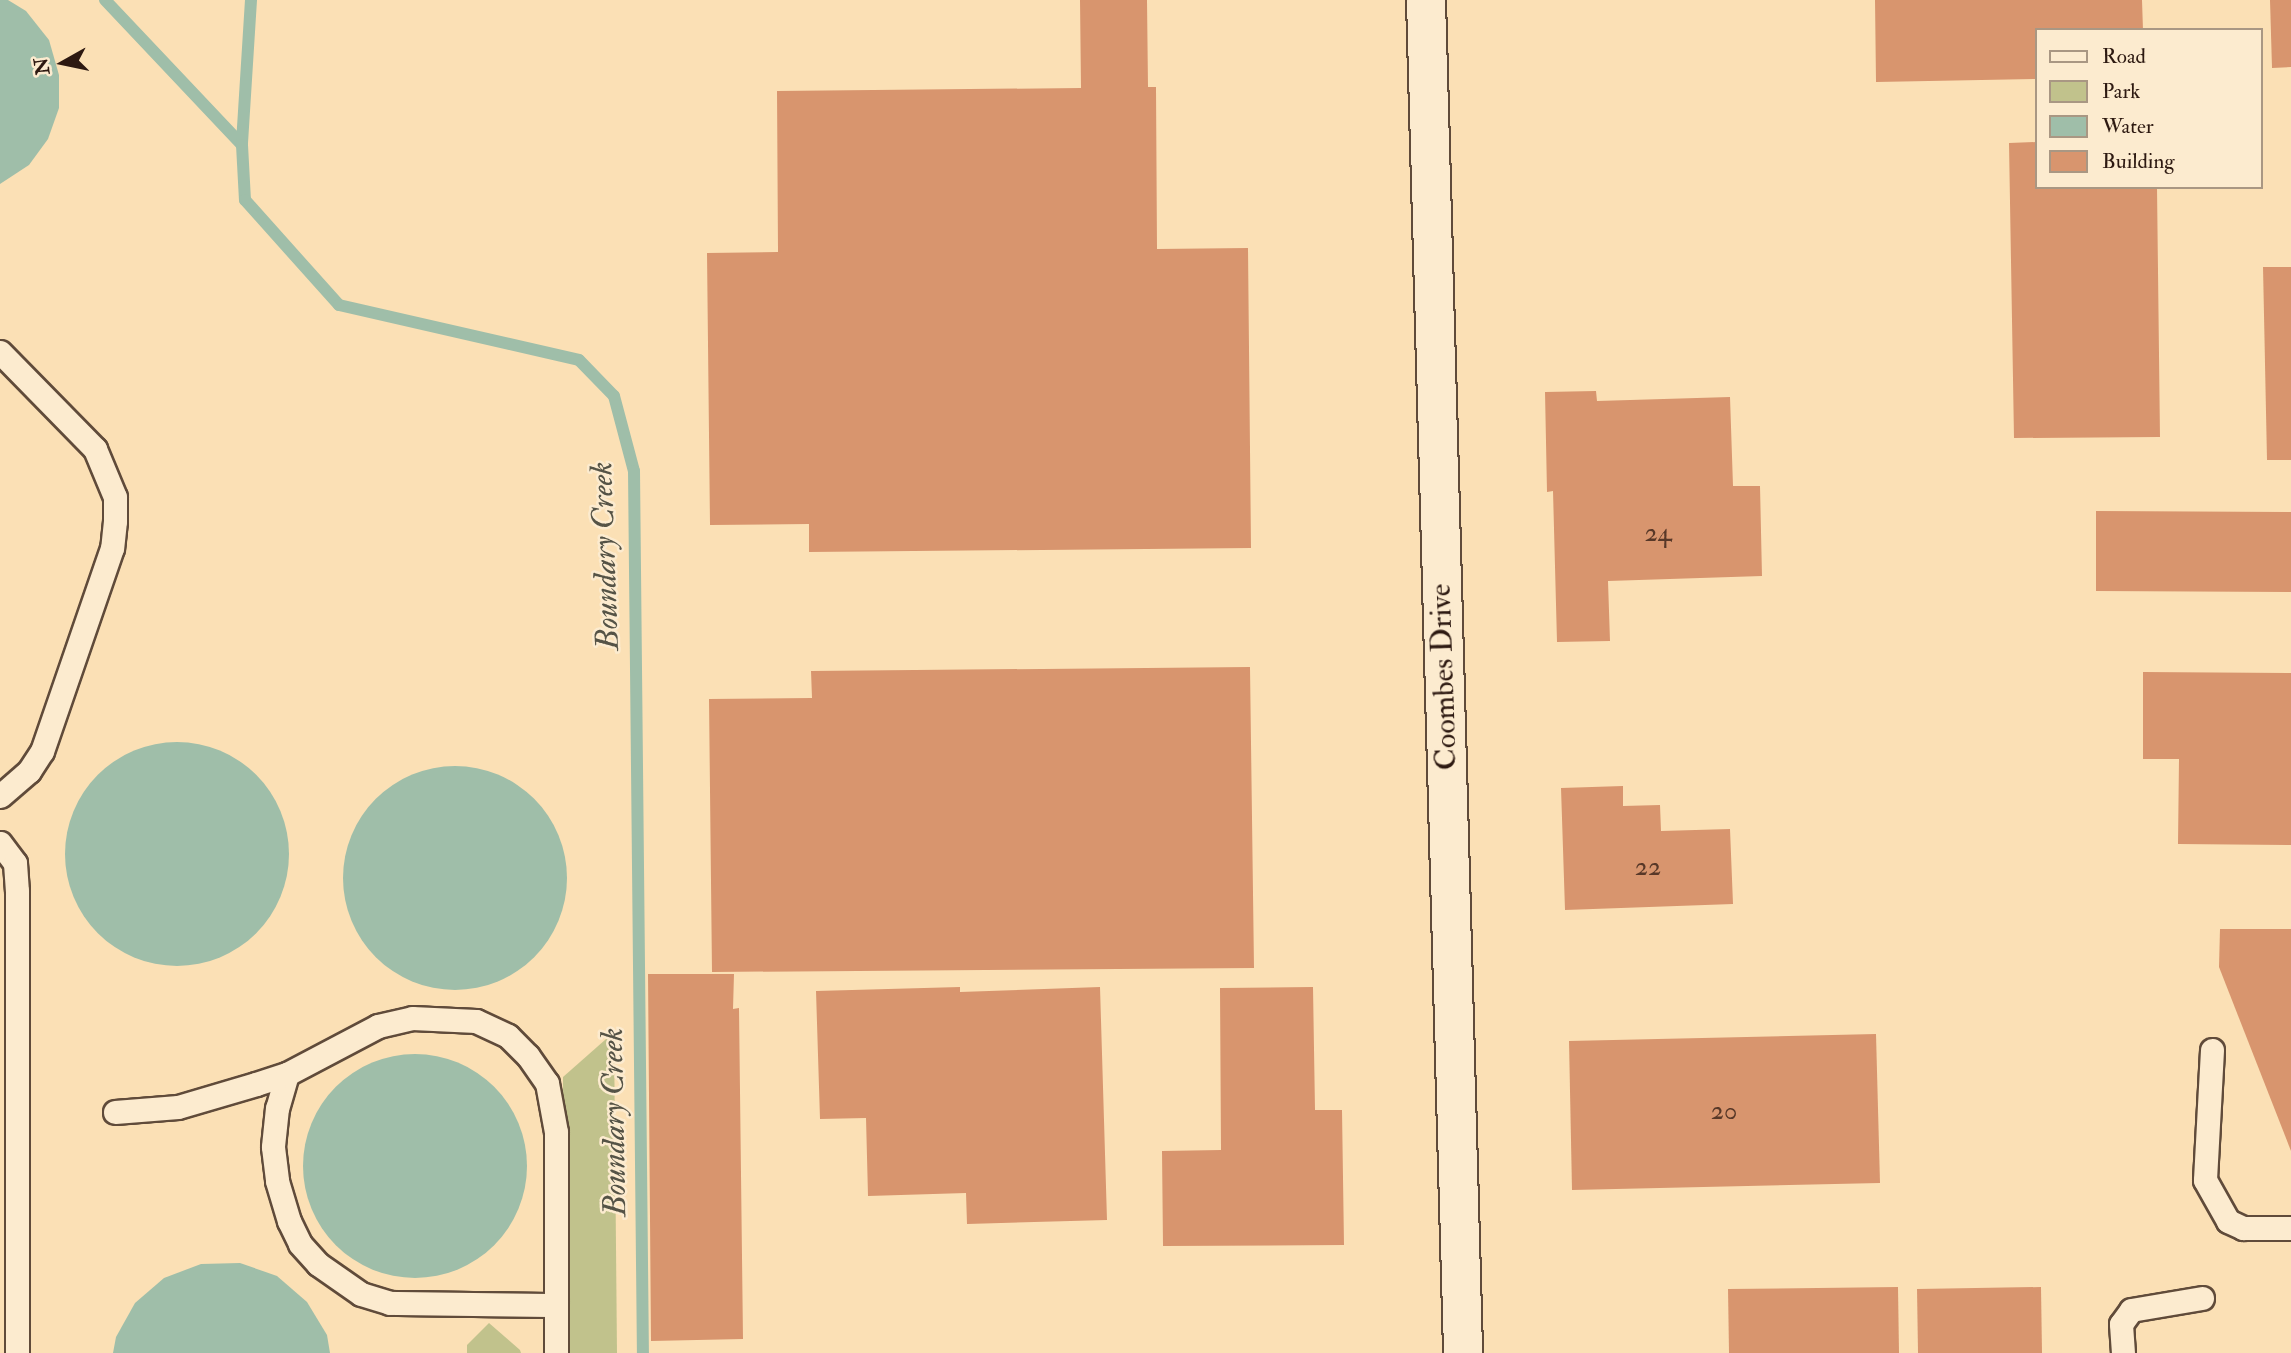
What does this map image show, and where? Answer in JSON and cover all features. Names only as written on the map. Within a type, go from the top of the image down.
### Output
[{"type":"street","name":"Coombes Drive","points":[[1426,0],[1463,1353]]},
{"type":"lane","points":[[0,352],[95,449],[107,472],[115,497],[116,521],[112,548],[42,751],[29,771],[0,796]]},
{"type":"lane","points":[[0,843],[15,863],[18,891],[17,1353]]},
{"type":"lane","points":[[115,1112],[178,1107],[287,1074],[378,1026],[412,1018],[476,1021],[508,1036],[528,1056],[547,1083],[556,1132],[556,1353]]},
{"type":"lane","points":[[2211,1050],[2205,1180],[2228,1221],[2243,1228],[2291,1228]]},
{"type":"lane","points":[[287,1074],[277,1108],[273,1147],[277,1181],[289,1221],[300,1244],[318,1264],[361,1294],[390,1303],[556,1305]]},
{"type":"lane","points":[[2123,1353],[2122,1324],[2131,1310],[2202,1298]]},
{"type":"green space","points":[[614,1032],[617,1353],[564,1353],[563,1077]]},
{"type":"green space","points":[[489,1323],[521,1353],[467,1353],[467,1345]]},
{"type":"water","points":[[0,0],[8,0],[26,11],[49,40],[59,75],[59,108],[48,139],[29,165],[0,184]]},
{"type":"water","points":[[177,742],[199,744],[220,751],[239,761],[256,775],[270,792],[280,811],[287,832],[287,876],[280,897],[270,916],[256,933],[239,947],[220,957],[199,964],[177,966],[155,964],[134,957],[115,947],[98,933],[84,916],[74,897],[67,876],[65,854],[67,832],[74,811],[84,792],[98,775],[115,761],[134,751],[155,744]]},
{"type":"water","points":[[455,766],[498,775],[517,785],[534,799],[548,816],[558,835],[567,878],[558,921],[548,940],[534,957],[517,971],[498,981],[455,990],[412,981],[393,971],[376,957],[362,940],[352,921],[343,878],[352,835],[362,816],[376,799],[393,785],[412,775]]},
{"type":"water","points":[[415,1054],[437,1056],[458,1063],[477,1073],[494,1087],[508,1104],[518,1123],[525,1144],[525,1188],[518,1209],[508,1228],[494,1245],[477,1259],[458,1269],[437,1276],[415,1278],[393,1276],[372,1269],[353,1259],[336,1245],[322,1228],[312,1209],[305,1188],[303,1166],[305,1144],[312,1123],[322,1104],[336,1087],[353,1073],[372,1063],[393,1056]]},
{"type":"water","points":[[240,1263],[277,1276],[307,1302],[327,1335],[330,1353],[113,1353],[116,1337],[135,1303],[164,1278],[201,1264]]},
{"type":"building","points":[[1080,0],[1147,0],[1148,87],[1156,87],[1157,249],[1248,248],[1251,548],[809,552],[809,524],[710,525],[707,253],[778,252],[777,91],[1081,88]]},
{"type":"building","points":[[1875,0],[2142,0],[2143,28],[2036,28],[2036,79],[1876,82]]},
{"type":"building","points":[[2270,0],[2291,0],[2291,67],[2272,68]]},
{"type":"building","points":[[2036,142],[2036,189],[2157,189],[2160,437],[2014,438],[2009,143]]},
{"type":"building","points":[[2263,267],[2291,267],[2291,460],[2267,460]]},
{"type":"building","points":[[1596,391],[1597,401],[1730,397],[1733,486],[1760,486],[1762,576],[1608,581],[1610,641],[1557,642],[1553,491],[1547,492],[1545,392]]},
{"type":"building","points":[[2096,511],[2291,512],[2291,592],[2096,591]]},
{"type":"building","points":[[1250,667],[1254,968],[712,972],[709,699],[812,698],[811,671]]},
{"type":"building","points":[[2143,672],[2291,673],[2291,845],[2178,844],[2179,759],[2143,759]]},
{"type":"building","points":[[1623,786],[1623,806],[1660,805],[1661,831],[1730,829],[1733,904],[1565,910],[1561,788]]},
{"type":"building","points":[[2220,929],[2291,929],[2291,1151],[2219,967]]},
{"type":"building","points":[[648,974],[734,974],[733,1009],[739,1008],[743,1339],[651,1341]]},
{"type":"building","points":[[960,987],[960,992],[1100,987],[1107,1220],[967,1224],[966,1193],[868,1196],[866,1118],[820,1119],[816,991]]},
{"type":"building","points":[[1313,987],[1315,1110],[1342,1110],[1344,1245],[1163,1246],[1162,1151],[1221,1150],[1220,988]]},
{"type":"building","points":[[1876,1034],[1880,1183],[1572,1190],[1569,1041]]},
{"type":"building","points":[[1898,1287],[1899,1353],[1729,1353],[1728,1289]]},
{"type":"building","points":[[2041,1287],[2042,1353],[1918,1353],[1917,1289]]},
{"type":"waterway","points":[[105,0],[242,145]]},
{"type":"waterway","name":"Boundary Creek","points":[[251,0],[242,145],[245,200],[339,305],[579,360],[614,396],[634,471],[643,1353]]}]
